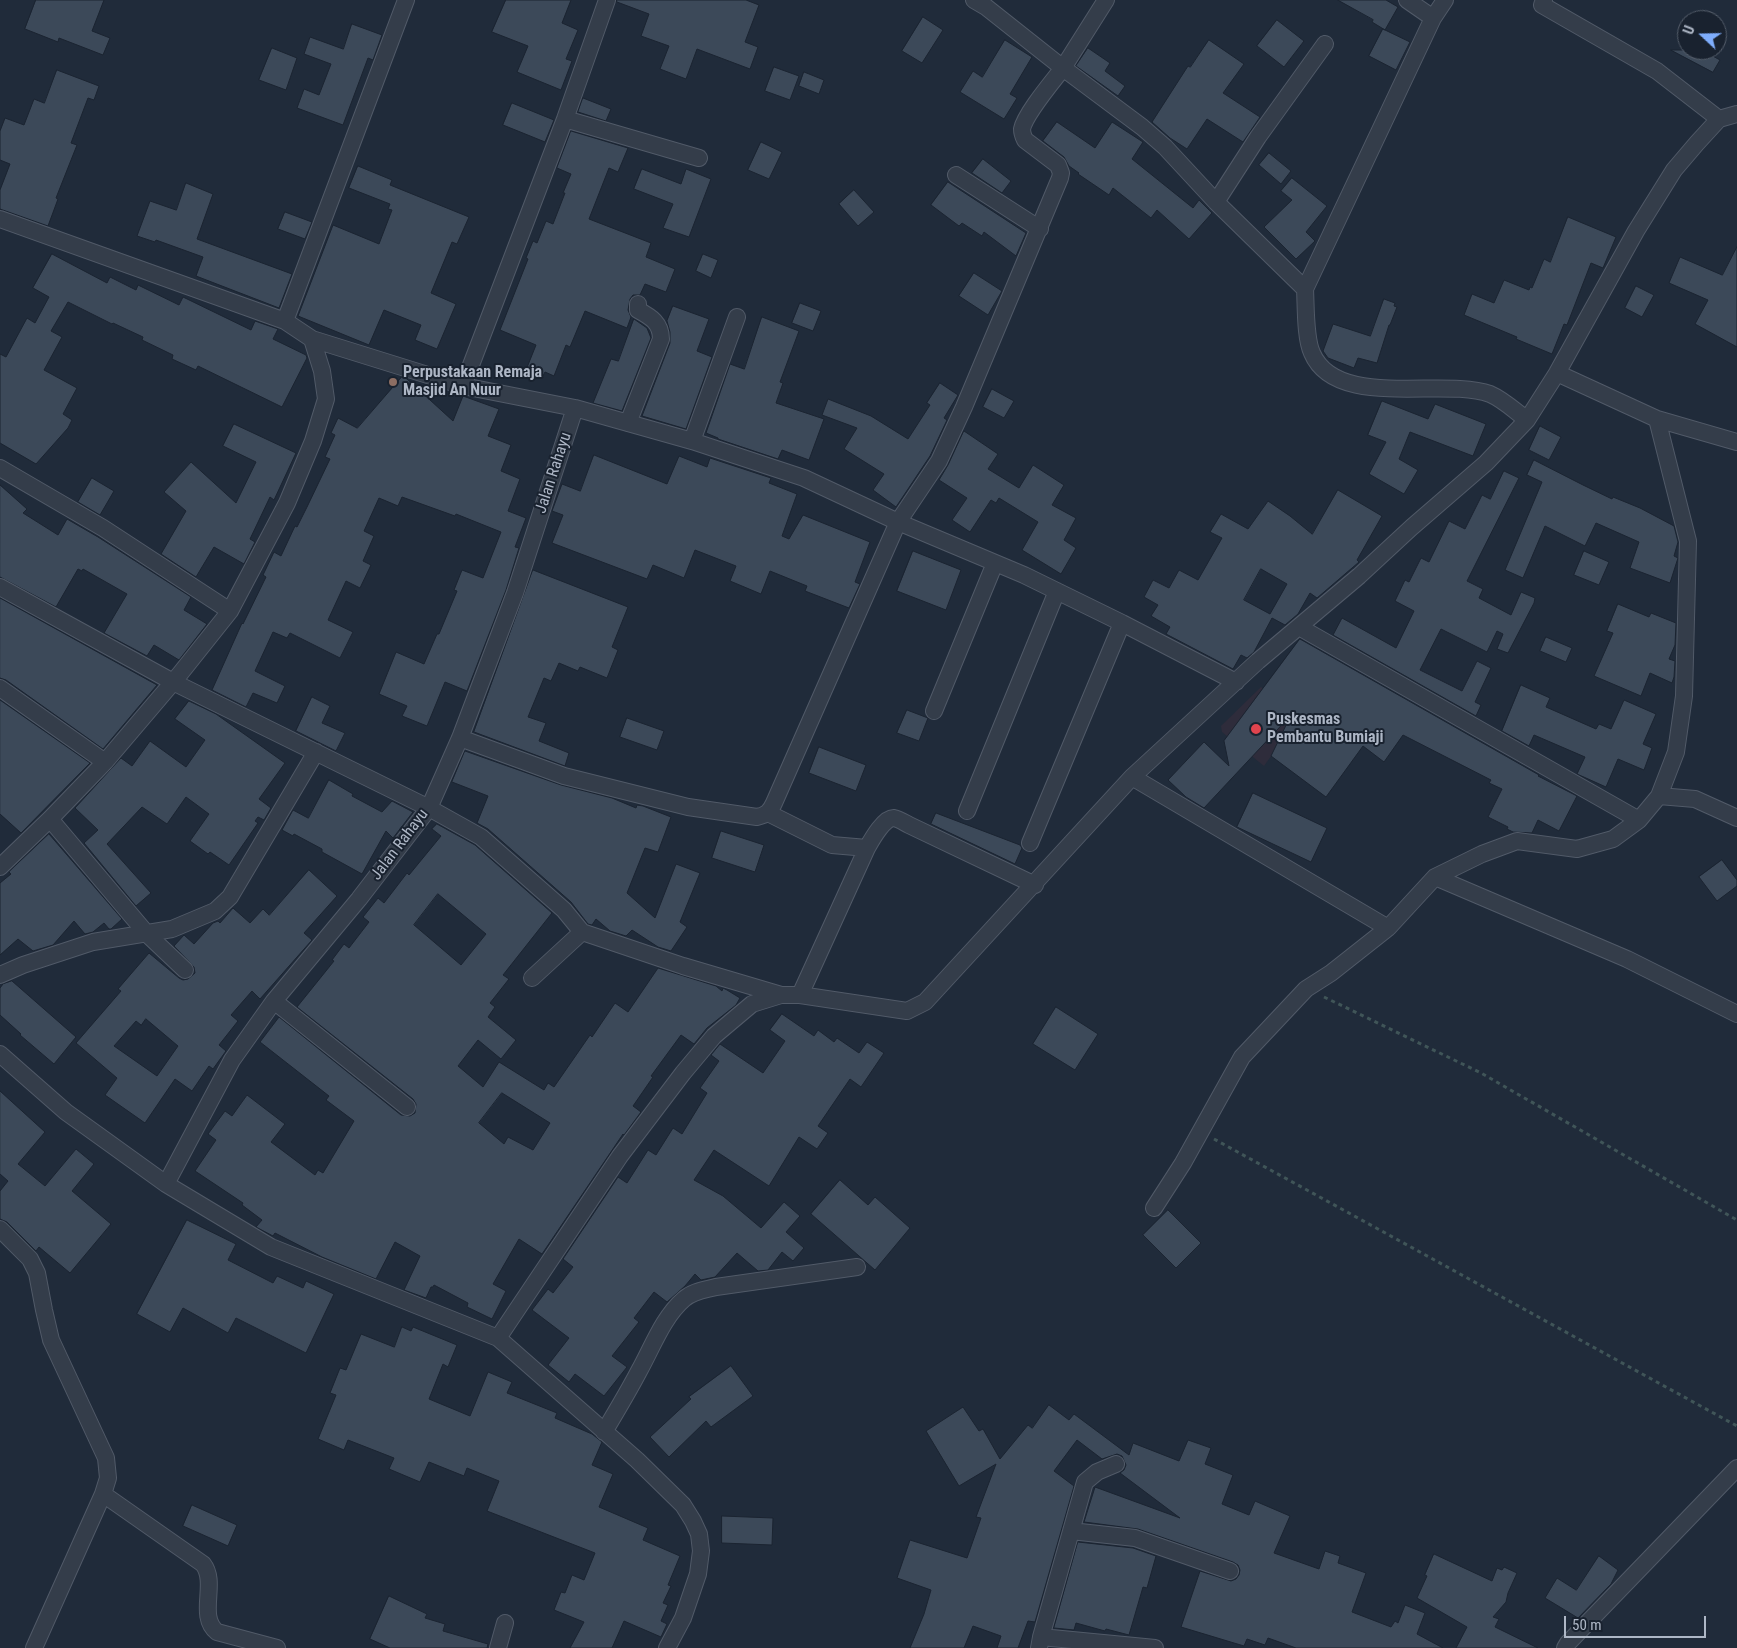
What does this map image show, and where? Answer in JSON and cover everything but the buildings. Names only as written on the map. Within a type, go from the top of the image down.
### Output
[{"type":"street","points":[[285,321],[406,0]]},
{"type":"street","points":[[463,386],[565,119],[607,0]]},
{"type":"street","points":[[974,0],[986,7],[1142,127],[1165,147],[1216,202],[1305,289]]},
{"type":"street","points":[[460,738],[564,776],[688,807],[757,817],[768,813],[772,808],[898,522],[940,462],[1060,178],[1060,168],[1025,140],[1022,130],[1027,118],[1063,68],[1106,0]]},
{"type":"street","points":[[1408,0],[1433,18]]},
{"type":"street","points":[[1445,0],[1433,18],[1305,289],[1308,340],[1312,354],[1328,372],[1340,380],[1351,384],[1396,389],[1455,389],[1489,394],[1504,401],[1527,420]]},
{"type":"street","points":[[1538,2],[1657,71],[1719,119]]},
{"type":"street","points":[[1216,202],[1258,137],[1325,44]]},
{"type":"street","points":[[0,586],[173,682],[429,808],[482,837],[564,910],[582,932],[683,966],[781,995],[800,995],[907,1011],[925,1002],[936,992],[1132,777],[1298,627],[1486,463],[1527,420],[1557,373],[1636,231],[1674,170],[1696,142],[1719,119],[1737,114]]},
{"type":"street","points":[[565,119],[698,158]]},
{"type":"street","points":[[956,175],[1040,229]]},
{"type":"street","points":[[0,219],[285,321],[312,339],[463,386],[575,408],[692,441],[804,478],[898,522],[1057,591],[1236,682]]},
{"type":"street","points":[[628,423],[661,339],[661,330],[658,325],[638,310],[638,304]]},
{"type":"street","points":[[692,441],[737,317]]},
{"type":"street","points":[[0,867],[105,762],[230,611],[287,503],[313,441],[321,416],[326,399],[322,371],[312,339]]},
{"type":"street","points":[[1557,373],[1657,419],[1737,442]]},
{"type":"street","name":"Jalan Rahayu","points":[[166,1184],[232,1060],[274,1001],[359,899],[429,808],[460,738],[515,593],[575,408]]},
{"type":"street","points":[[1154,1208],[1183,1163],[1242,1057],[1306,989],[1331,973],[1388,928],[1435,878],[1482,854],[1517,841],[1577,849],[1613,839],[1639,820],[1659,796],[1676,752],[1684,696],[1688,541],[1657,419]]},
{"type":"street","points":[[0,468],[102,528],[230,611]]},
{"type":"street","points":[[934,711],[995,563]]},
{"type":"street","points":[[966,810],[1057,591]]},
{"type":"street","points":[[1030,843],[1122,623]]},
{"type":"street","points":[[1298,627],[1639,820]]},
{"type":"street","points":[[0,688],[105,762]]},
{"type":"street","points":[[0,975],[23,965],[93,942],[172,929],[215,911],[230,897],[316,752]]},
{"type":"street","points":[[1132,777],[1388,928]]},
{"type":"street","points":[[1659,796],[1695,799],[1737,818]]},
{"type":"street","points":[[768,813],[832,845],[867,848]]},
{"type":"street","points":[[800,995],[867,848],[880,828],[890,819],[894,818],[1034,885]]},
{"type":"street","points":[[50,819],[147,934],[185,970]]},
{"type":"street","points":[[1435,878],[1627,959],[1737,1014]]},
{"type":"street","points":[[532,978],[582,932]]},
{"type":"street","points":[[498,1338],[620,1156],[683,1073],[714,1036],[752,1004],[781,995]]},
{"type":"street","points":[[274,1001],[407,1107]]},
{"type":"street","points":[[0,1054],[66,1112],[166,1184],[271,1247],[498,1338],[655,1476],[683,1506],[693,1521],[699,1534],[701,1551],[698,1574],[684,1618],[667,1648]]},
{"type":"street","points":[[0,1230],[30,1259],[37,1273],[51,1340],[106,1458],[108,1478],[103,1494],[34,1648]]},
{"type":"street","points":[[604,1432],[662,1328],[685,1298],[701,1290],[716,1287],[857,1267]]},
{"type":"street","points":[[1116,1464],[1097,1472],[1085,1482],[1040,1643],[1155,1648]]},
{"type":"street","points":[[1565,1648],[1737,1468]]},
{"type":"street","points":[[103,1494],[203,1564],[208,1576],[208,1614],[210,1623],[217,1632],[277,1648]]},
{"type":"street","points":[[1071,1531],[1135,1538],[1230,1571]]},
{"type":"street","points":[[498,1648],[505,1623]]},
{"type":"path","points":[[1306,989],[1481,1072],[1737,1220]]},
{"type":"path","points":[[1200,1132],[1737,1426]]},
{"type":"shaded area","name":"Puskesmas Pembantu Bumiaji","points":[[1261,687],[1298,718],[1264,766],[1222,732],[1221,726]]},
{"type":"place","name":"Perpustakaan Remaja Masjid An Nuur","points":[[393,382]]},
{"type":"place","name":"Puskesmas Pembantu Bumiaji","points":[[1256,729]]}]
